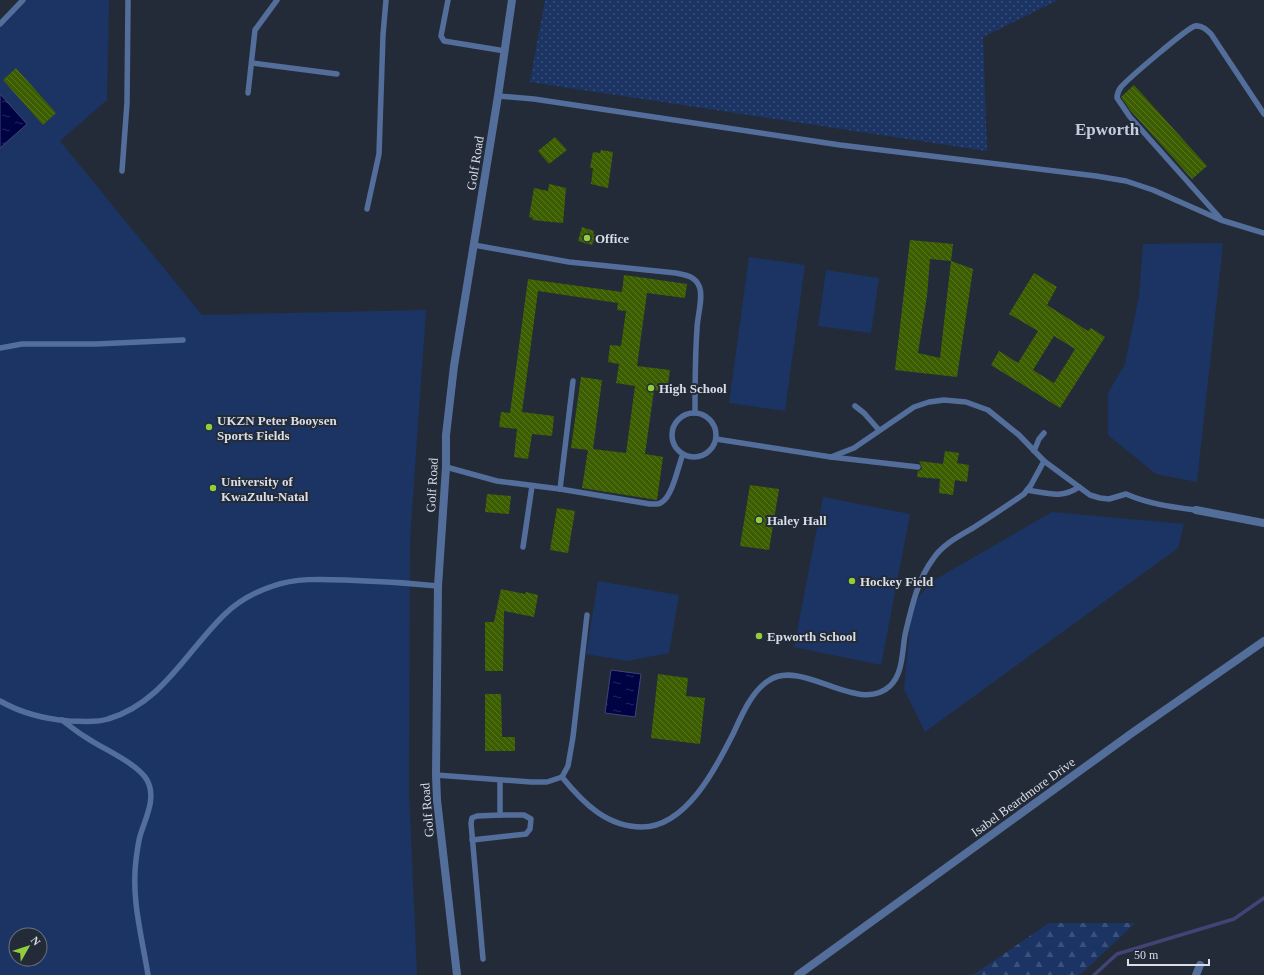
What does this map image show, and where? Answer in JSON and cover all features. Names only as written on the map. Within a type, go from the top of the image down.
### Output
[{"type":"street","name":"Golf Road","points":[[457,975],[437,800],[436,775],[438,586],[446,467],[446,435],[454,366],[512,0]]},
{"type":"street","points":[[1196,510],[1264,523]]},
{"type":"street","name":"Isabel Beardmore Drive","points":[[798,975],[1132,733],[1264,641]]},
{"type":"street","points":[[1196,975],[1200,965]]},
{"type":"lane","points":[[0,24],[23,0]]},
{"type":"lane","points":[[122,171],[126,103],[128,0]]},
{"type":"lane","points":[[248,93],[255,30],[277,0]]},
{"type":"lane","points":[[367,209],[379,154],[383,35],[386,0]]},
{"type":"lane","points":[[448,0],[441,36],[444,41],[505,51]]},
{"type":"lane","points":[[1221,220],[1130,117],[1117,98],[1118,91],[1127,80],[1184,33],[1195,26],[1204,28],[1211,34],[1264,114]]},
{"type":"lane","points":[[252,63],[338,74]]},
{"type":"lane","points":[[498,96],[534,99],[840,145],[933,155],[1119,180],[1153,190],[1221,220],[1264,233]]},
{"type":"lane","points":[[474,245],[569,262],[676,273],[689,275],[695,279],[700,287],[701,296],[696,329],[695,413]]},
{"type":"lane","points":[[0,348],[22,344],[96,344],[183,340]]},
{"type":"lane","points":[[560,489],[573,381]]},
{"type":"lane","points":[[830,457],[854,448],[914,407],[929,402],[944,400],[966,402],[988,410],[1019,435],[1044,462],[1090,495],[1109,499],[1126,494],[1165,506],[1196,510]]},
{"type":"lane","points":[[855,406],[864,413],[879,430]]},
{"type":"lane","points":[[695,413],[702,414],[709,419],[716,432],[716,439],[709,451],[696,457],[683,454],[674,443],[672,436],[676,422],[681,417],[695,413]]},
{"type":"lane","points":[[1034,451],[1039,439],[1044,433]]},
{"type":"lane","points":[[716,439],[830,457],[918,467]]},
{"type":"lane","points":[[446,467],[496,481],[658,504],[663,502],[674,483],[683,454]]},
{"type":"lane","points":[[562,777],[586,804],[600,814],[615,822],[631,827],[646,827],[663,822],[684,809],[709,778],[742,714],[756,692],[767,681],[778,675],[798,676],[864,695],[873,695],[883,691],[890,686],[897,677],[909,620],[919,587],[933,558],[949,543],[1024,494],[1044,462]]},
{"type":"lane","points":[[523,547],[532,486]]},
{"type":"lane","points":[[1027,490],[1063,494],[1069,493],[1079,487]]},
{"type":"lane","points":[[0,701],[8,706],[40,717],[89,722],[107,720],[128,712],[148,699],[168,679],[224,615],[241,601],[273,585],[295,580],[332,580],[384,581],[438,586]]},
{"type":"lane","points":[[436,775],[547,782],[562,777],[568,766],[572,744],[587,615]]},
{"type":"lane","points":[[62,720],[88,739],[137,769],[146,780],[150,790],[150,808],[140,837],[134,881],[139,926],[148,975]]},
{"type":"lane","points":[[500,780],[500,815]]},
{"type":"lane","points":[[472,840],[526,834],[530,829],[530,819],[528,816],[524,815],[477,816],[472,818],[470,823],[483,959]]},
{"type":"green space","name":"UKZN Peter Booysen Sports Fields","points":[[26,0],[109,0],[107,100],[60,141],[202,315],[426,310],[410,539],[409,792],[417,975],[0,975],[0,28]]},
{"type":"green space","points":[[545,0],[1058,0],[983,37],[987,151],[530,82]]},
{"type":"green space","points":[[1223,243],[1197,482],[1156,474],[1108,435],[1108,393],[1125,364],[1139,296],[1143,244]]},
{"type":"green space","points":[[749,257],[805,265],[785,411],[729,403]]},
{"type":"green space","points":[[826,270],[879,278],[871,333],[818,326]]},
{"type":"green space","name":"Hockey Field","points":[[823,497],[910,514],[881,665],[794,647]]},
{"type":"green space","points":[[1052,512],[1184,524],[1178,548],[925,732],[904,689],[912,605],[931,582]]},
{"type":"green space","points":[[598,581],[679,595],[669,653],[627,661],[586,654]]},
{"type":"green space","points":[[1049,923],[1135,923],[1080,975],[973,975]]},
{"type":"water","points":[[0,94],[27,124],[0,148]]},
{"type":"water","points":[[611,670],[641,674],[635,717],[605,713]]},
{"type":"building","points":[[16,68],[56,113],[43,125],[3,80]]},
{"type":"building","points":[[1134,85],[1207,166],[1192,179],[1130,110],[1121,97]]},
{"type":"building","points":[[555,137],[567,150],[549,164],[538,151]]},
{"type":"building","points":[[601,150],[613,152],[608,188],[591,184],[593,168],[590,168],[593,152],[600,153]]},
{"type":"building","points":[[549,184],[566,188],[563,223],[532,220],[533,218],[529,217],[534,188],[548,191]]},
{"type":"building","name":"Office","points":[[582,227],[594,231],[593,234],[596,235],[592,245],[578,241]]},
{"type":"building","points":[[910,240],[953,244],[951,261],[973,269],[957,377],[895,370]],"holes":[[[930,259],[951,261],[940,358],[918,353],[927,296]]]},
{"type":"building","points":[[1034,273],[1057,287],[1047,305],[1088,331],[1091,328],[1105,337],[1060,408],[991,365],[999,351],[1018,363],[1038,331],[1009,314]],"holes":[[[1054,336],[1075,349],[1054,383],[1033,370]]]},
{"type":"building","name":"High School","points":[[624,275],[687,284],[685,298],[647,293],[637,366],[670,370],[667,392],[654,390],[645,454],[663,457],[657,500],[582,488],[588,450],[571,448],[581,377],[602,380],[593,449],[626,453],[635,386],[616,383],[619,364],[608,362],[610,345],[621,346],[626,311],[617,310],[618,303],[538,291],[522,412],[554,416],[552,436],[532,434],[528,459],[514,457],[517,429],[499,427],[501,412],[510,413],[528,279],[622,292]]},
{"type":"building","points":[[945,451],[959,453],[957,463],[969,465],[967,482],[955,480],[953,495],[939,493],[940,479],[917,477],[918,471],[921,470],[922,467],[919,461],[943,464]]},
{"type":"building","name":"Haley Hall","points":[[750,485],[779,489],[769,550],[740,546]]},
{"type":"building","points":[[487,494],[511,496],[509,514],[485,512]]},
{"type":"building","points":[[557,508],[575,511],[568,553],[550,550]]},
{"type":"building","points":[[501,589],[538,595],[534,617],[504,611],[503,671],[485,671],[485,622],[494,622]]},
{"type":"building","points":[[658,674],[688,678],[686,696],[705,698],[700,744],[651,738]]},
{"type":"building","points":[[485,694],[501,694],[502,737],[515,737],[515,751],[485,751]]},
{"type":"waterway","points":[[1094,975],[1117,954],[1234,919],[1264,898]]},
{"type":"place","name":"Office","points":[[587,238]]},
{"type":"place","name":"High School","points":[[651,388]]},
{"type":"place","name":"UKZN Peter Booysen Sports Fields","points":[[209,427]]},
{"type":"place","name":"University of KwaZulu-Natal","points":[[213,488]]},
{"type":"place","name":"Haley Hall","points":[[759,520]]},
{"type":"place","name":"Hockey Field","points":[[852,581]]},
{"type":"place","name":"Epworth School","points":[[759,636]]},
{"type":"district","name":"Epworth","points":[[1107,129]]}]
